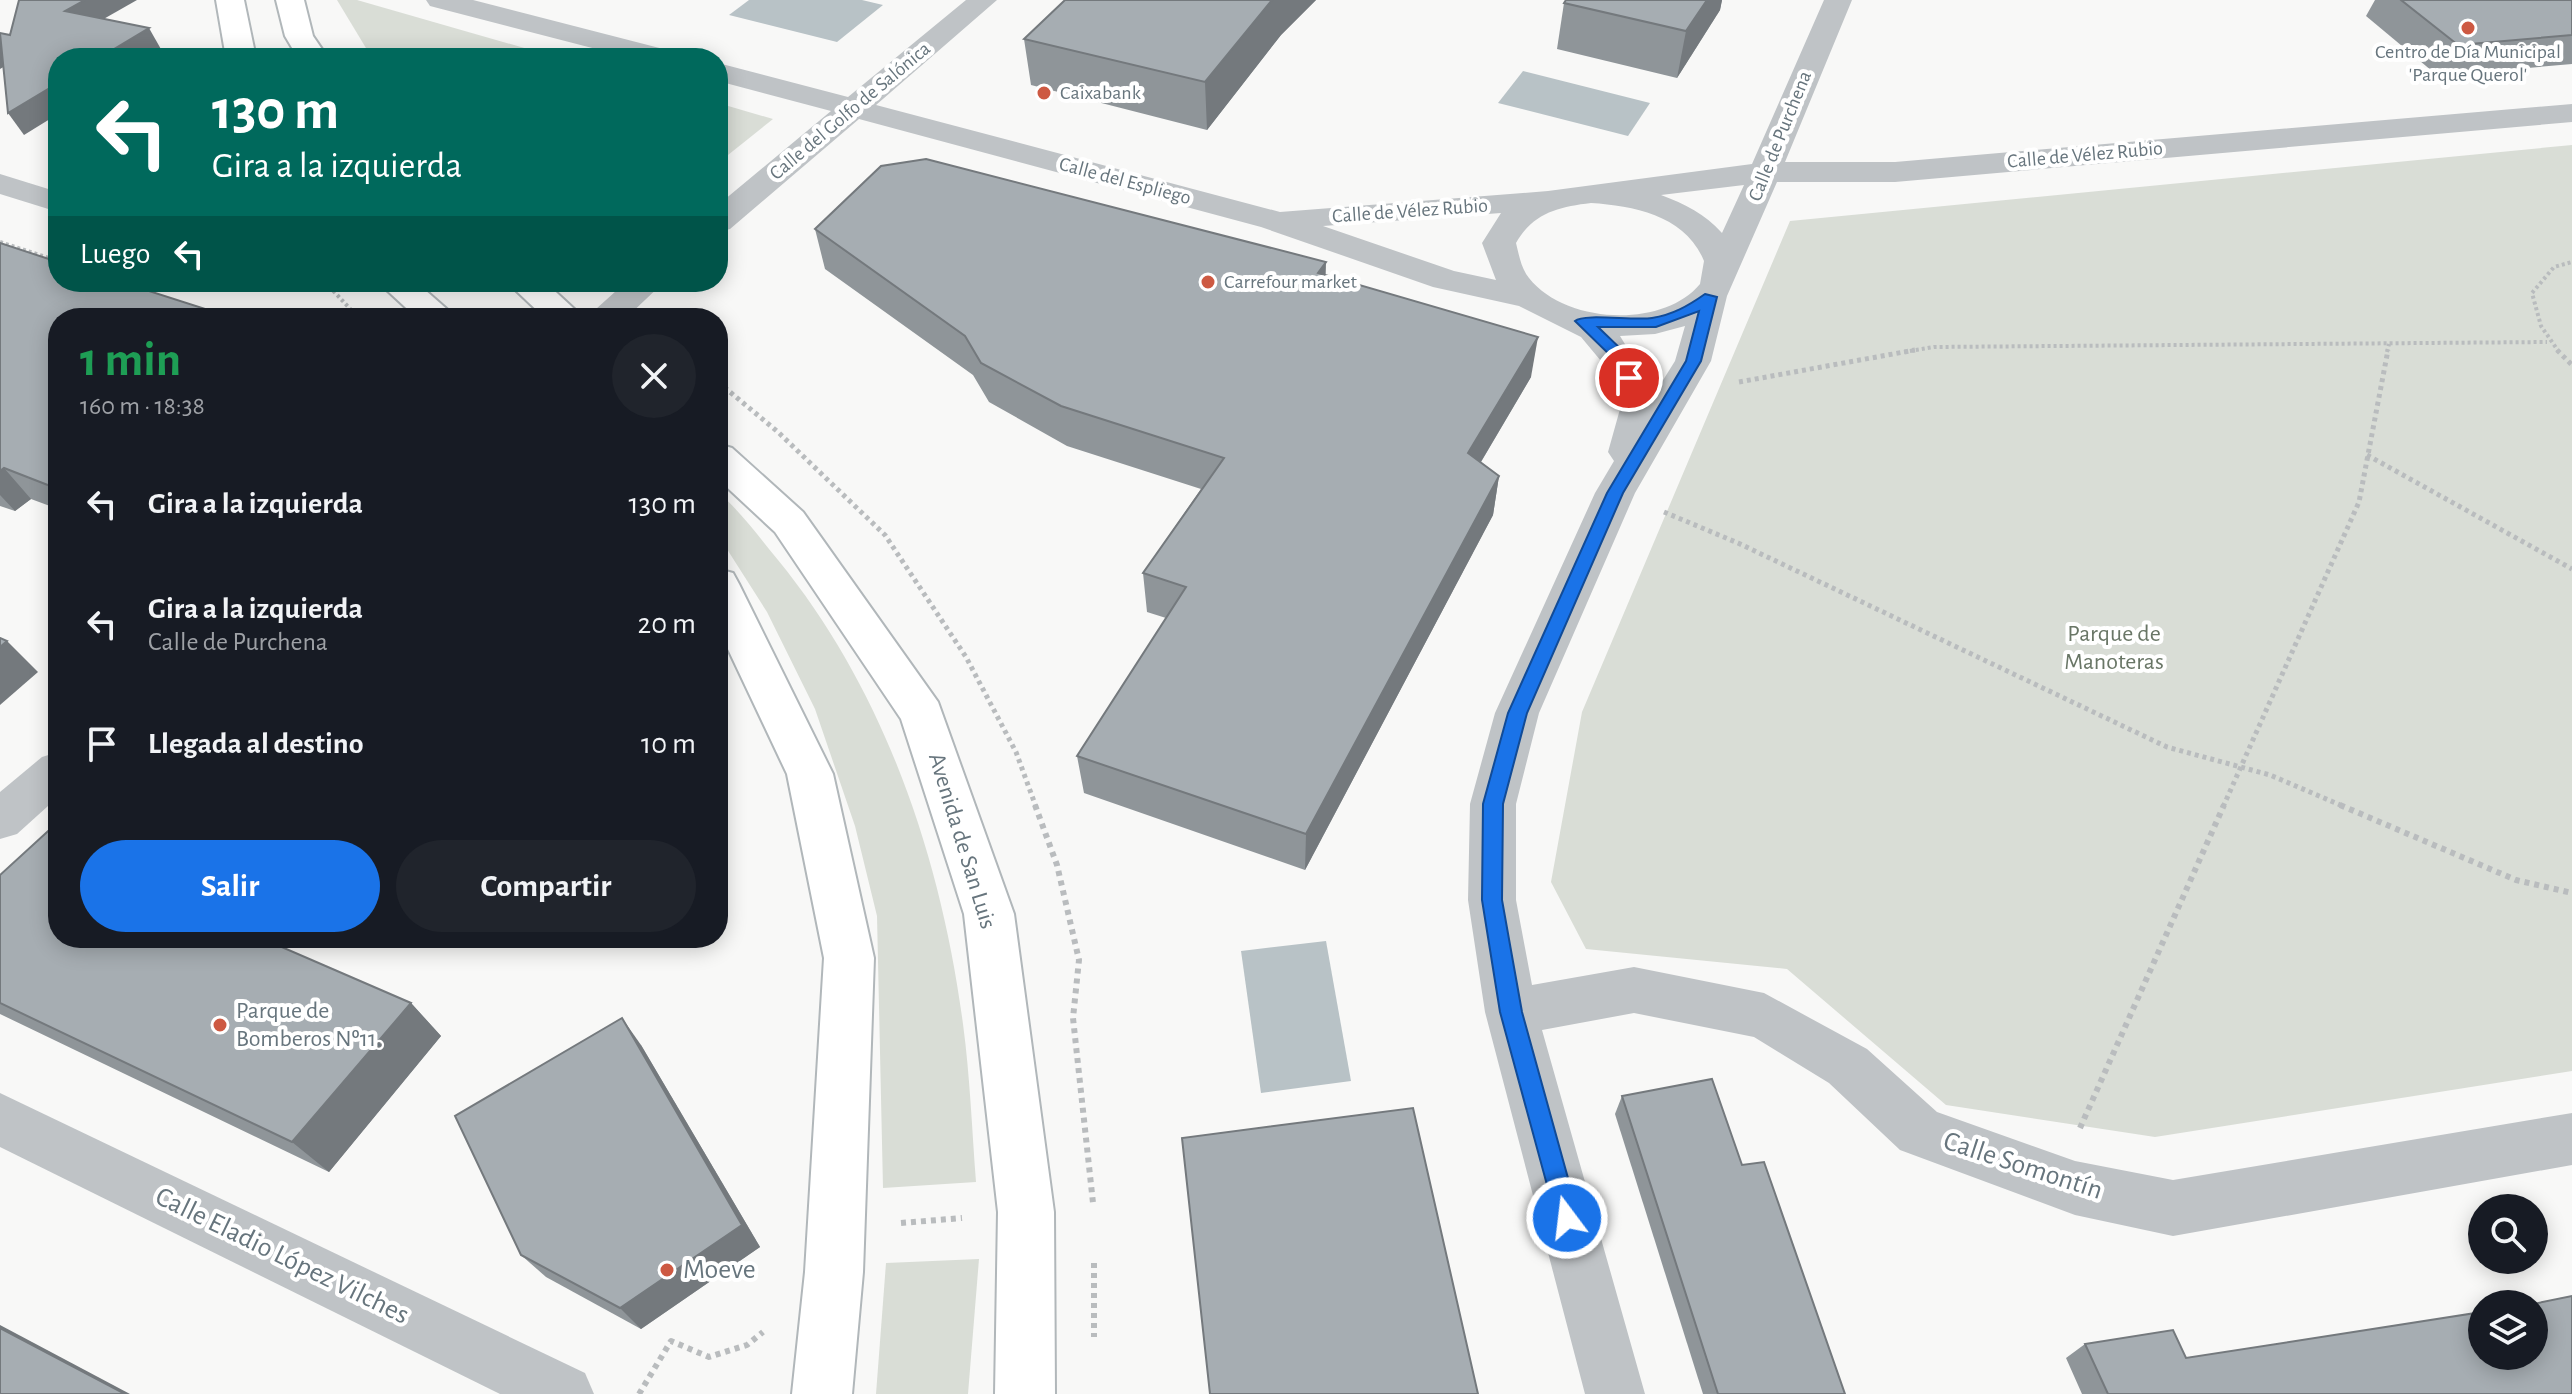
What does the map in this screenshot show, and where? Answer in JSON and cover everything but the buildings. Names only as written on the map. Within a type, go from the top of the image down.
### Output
[{"type":"street","points":[[230,0],[239,48]]},
{"type":"street","points":[[290,0],[299,36],[307,48]]},
{"type":"street","points":[[440,0],[626,48]]},
{"type":"street","name":"Calle del Golfo de Salónica","points":[[728,214],[983,0]]},
{"type":"street","name":"Calle de Purchena","points":[[1615,1394],[1511,1012],[1492,900],[1493,804],[1517,713],[1615,493],[1693,361],[1716,284],[1768,172],[1786,117],[1838,0]]},
{"type":"street","name":"Calle del Espliego","points":[[728,75],[1273,220],[1445,280],[1529,298]]},
{"type":"street","name":"Calle de Vélez Rubio","points":[[1598,193],[1768,172],[1895,172],[2572,113]]},
{"type":"street","points":[[0,184],[48,199]]},
{"type":"street","points":[[1598,193],[1635,198],[1670,209],[1698,226],[1716,247],[1716,284],[1688,313],[1656,322],[1620,325],[1582,321],[1529,298],[1504,271],[1499,243],[1515,218],[1547,200],[1598,193]]},
{"type":"street","name":"Calle de Vélez Rubio","points":[[1273,220],[1547,200]]},
{"type":"street","points":[[407,292],[427,308]]},
{"type":"street","points":[[536,292],[554,308]]},
{"type":"street","points":[[616,308],[635,292]]},
{"type":"street","name":"Calle de Purchena","points":[[1582,321],[1618,354],[1641,402],[1615,493]]},
{"type":"street","name":"Avenida de San Luis","points":[[728,466],[789,522],[922,714],[989,914],[1026,1212],[1025,1394]]},
{"type":"street","points":[[728,605],[810,774],[849,958],[834,1272],[822,1394]]},
{"type":"street","points":[[0,820],[48,779]]},
{"type":"street","name":"Calle Somontín","points":[[1511,1012],[1634,990],[1764,1016],[1848,1066],[1919,1132],[2075,1188],[2173,1208],[2572,1139]]},
{"type":"street","name":"Calle Eladio López Vilches","points":[[0,1119],[564,1394]]},
{"type":"path","points":[[0,242],[48,258]]},
{"type":"path","points":[[2572,262],[2554,267],[2532,293],[2539,329],[2547,342],[2572,365]]},
{"type":"path","points":[[151,292],[163,296]]},
{"type":"path","points":[[335,292],[350,308]]},
{"type":"path","points":[[1736,383],[1934,347],[2547,342]]},
{"type":"path","points":[[2075,1188],[2080,1126],[2359,502],[2389,344]]},
{"type":"path","points":[[2367,455],[2572,569]]},
{"type":"path","points":[[1615,493],[1738,543],[2167,747],[2270,775],[2516,880],[2572,893]]},
{"type":"path","points":[[639,1394],[671,1341],[709,1357],[747,1345],[890,1224],[1026,1212]]},
{"type":"green space","points":[[337,0],[357,0],[524,48],[366,48]]},
{"type":"green space","points":[[728,106],[773,119],[728,155]]},
{"type":"green space","name":"Parque de Manoteras","points":[[2572,145],[2572,1071],[2155,1137],[1946,1105],[1787,969],[1586,949],[1551,882],[1582,712],[1790,221]]},
{"type":"green space","points":[[728,502],[778,560],[816,611],[849,664],[878,721],[902,779],[940,900],[953,962],[965,1044],[976,1182],[883,1188],[877,916],[855,826],[815,709],[767,612],[728,551]]},
{"type":"green space","points":[[979,1259],[968,1394],[876,1394],[886,1263]]},
{"type":"shaded area","points":[[749,0],[862,0],[883,5],[837,42],[729,15]]},
{"type":"shaded area","points":[[1523,71],[1650,103],[1628,136],[1498,103]]},
{"type":"shaded area","points":[[1326,941],[1351,1081],[1261,1093],[1241,951]]},
{"type":"place","name":"Centro de Día Municipal 'Parque Querol'","points":[[2468,28]]},
{"type":"place","name":"Caixabank","points":[[1044,93]]},
{"type":"place","name":"Carrefour market","points":[[1208,282]]},
{"type":"place","name":"Parque de Bomberos Nº11.","points":[[220,1025]]},
{"type":"place","name":"Moeve","points":[[667,1270]]},
{"type":"route","points":[[1567,1218],[1511,1012],[1492,900],[1493,804],[1517,713],[1615,493],[1693,361],[1710,297],[1688,313],[1656,322],[1620,325],[1582,321],[1618,354],[1629,378]]}]
